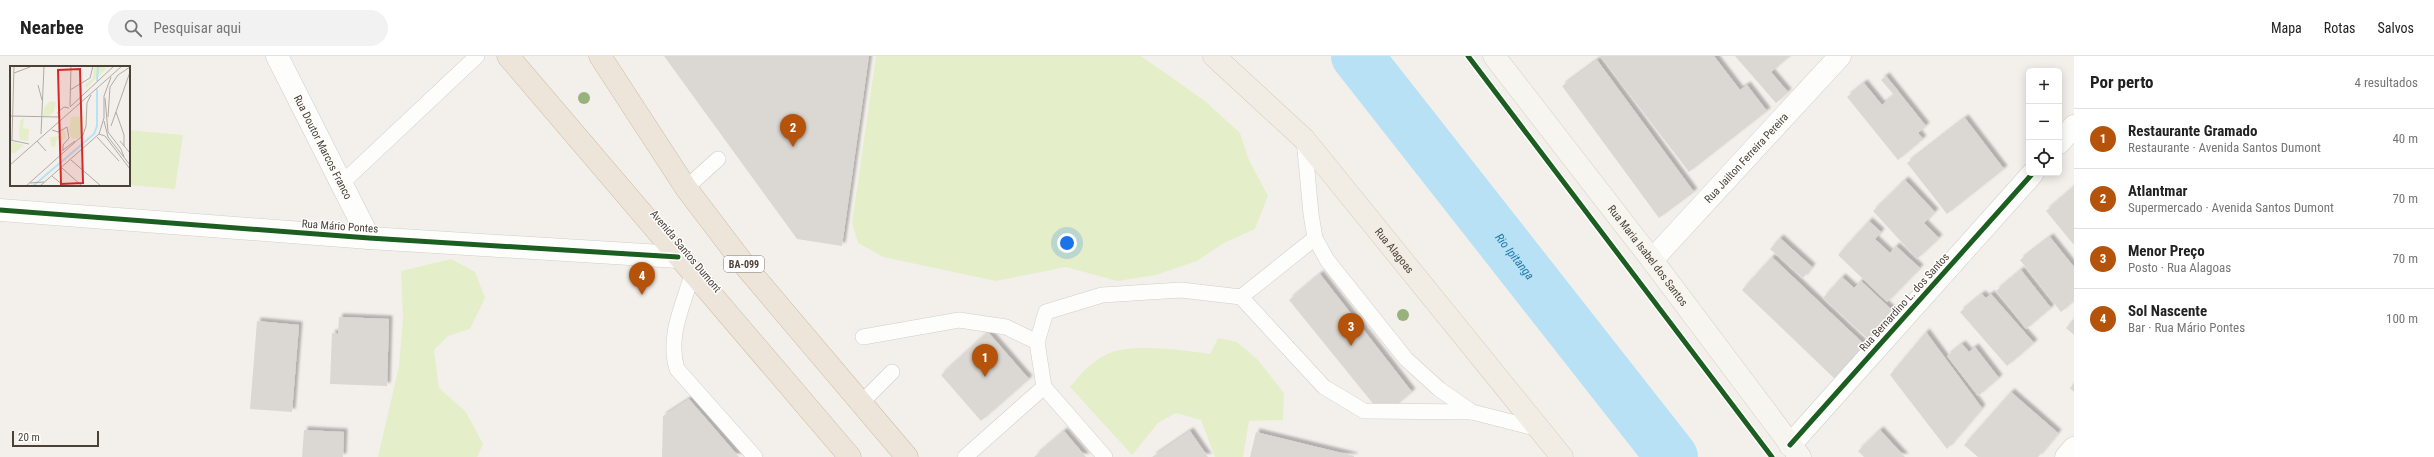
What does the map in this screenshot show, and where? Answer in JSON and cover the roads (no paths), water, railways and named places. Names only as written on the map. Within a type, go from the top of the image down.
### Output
[{"type":"highway","name":"Avenida Santos Dumont","points":[[508,56],[846,456]]},
{"type":"highway","name":"BA-099","points":[[600,56],[686,188],[746,267],[907,457]]},
{"type":"main road","name":"Rua Alagoas","points":[[1214,56],[1304,139],[1562,457]]},
{"type":"main road","name":"Rua Maria Isabel dos Santos","points":[[1494,56],[1652,260],[1795,451]]},
{"type":"street","name":"Rua Doutor Marcos Franco","points":[[277,56],[369,238]]},
{"type":"street","name":"Rua Jailton Ferreira Pereira","points":[[1652,260],[1840,56]]},
{"type":"street","points":[[2062,140],[2074,126]]},
{"type":"street","name":"Rua Bernardino L. dos Santos","points":[[1795,451],[2030,176]]},
{"type":"street","name":"Rua Mário Pontes","points":[[0,210],[369,238],[678,257]]},
{"type":"street","points":[[2066,457],[2074,448]]},
{"type":"lane","points":[[342,183],[478,56]]},
{"type":"lane","points":[[1304,139],[1311,214],[1315,238],[1327,260],[1406,359],[1439,389],[1472,412]]},
{"type":"lane","points":[[686,188],[718,159]]},
{"type":"lane","points":[[1241,297],[1315,238]]},
{"type":"lane","points":[[692,275],[673,337],[672,354],[677,369],[755,457]]},
{"type":"lane","points":[[1105,457],[1044,387],[1038,342],[1046,312],[1102,295],[1181,290],[1241,297],[1324,387],[1364,411],[1472,412],[1538,429]]},
{"type":"lane","points":[[862,337],[959,320],[1006,327],[1038,342]]},
{"type":"lane","points":[[861,402],[892,372]]},
{"type":"lane","points":[[965,457],[1044,387]]},
{"type":"waterway","name":"Rio Ipitanga","points":[[1357,56],[1672,457]]},
{"type":"place","name":"Atlantmar","points":[[793,147]]},
{"type":"place","name":"Sol Nascente","points":[[642,295]]},
{"type":"place","name":"Menor Preço","points":[[1351,346]]},
{"type":"place","name":"Restaurante Gramado","points":[[985,377]]}]
